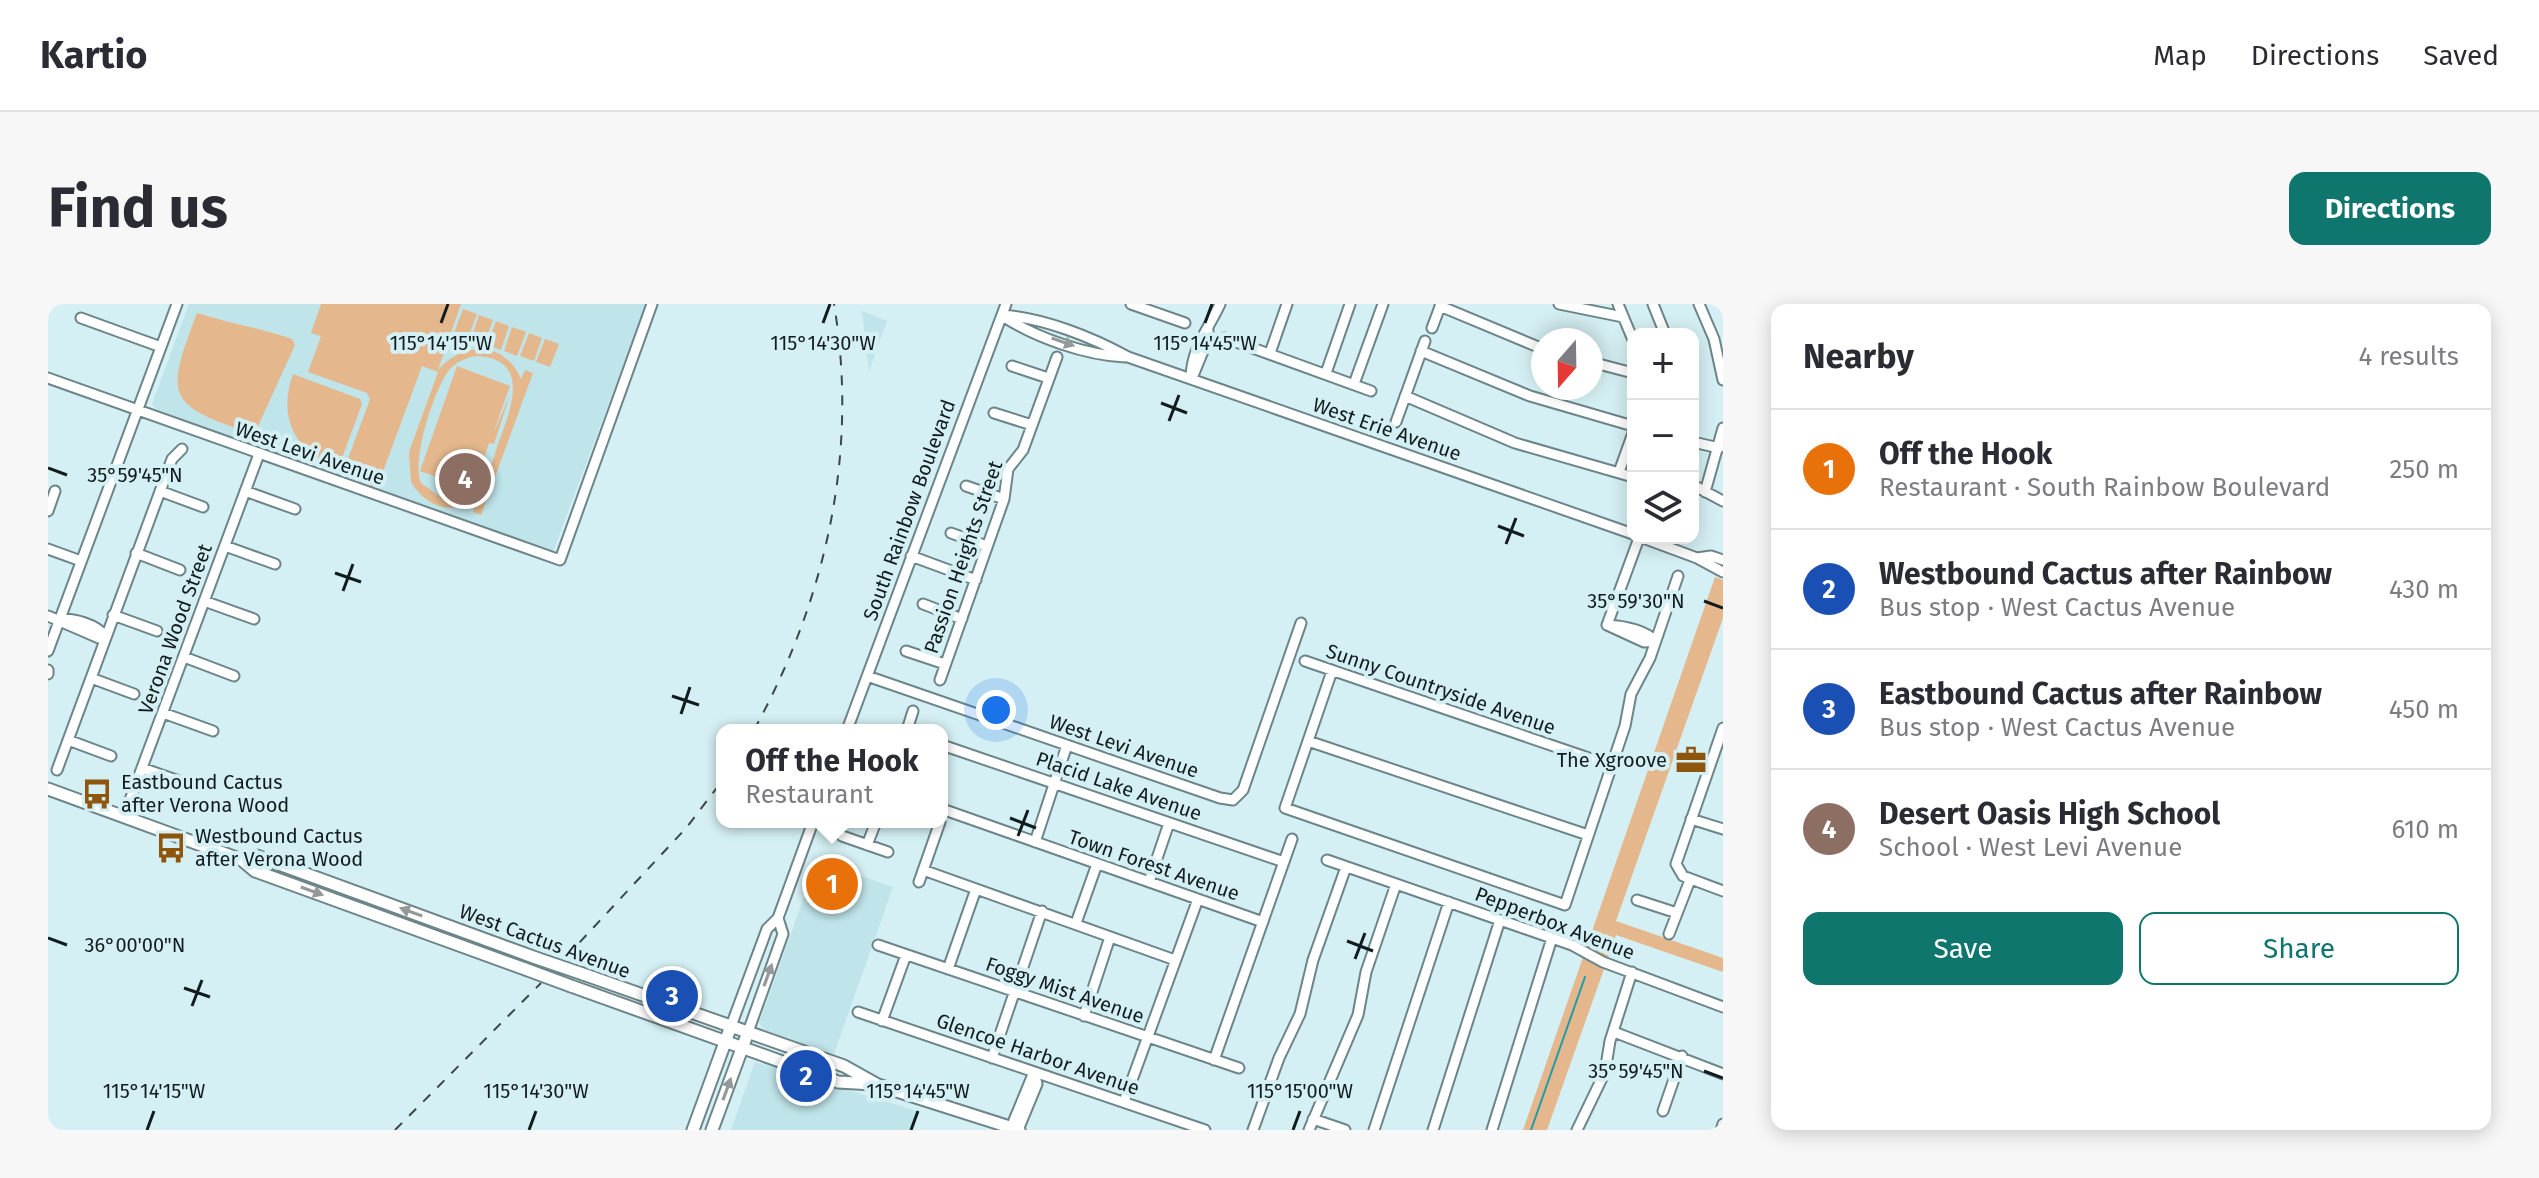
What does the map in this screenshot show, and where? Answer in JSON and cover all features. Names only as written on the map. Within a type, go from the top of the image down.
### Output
[{"type":"main road","name":"West Cactus Avenue","points":[[48,789],[242,860],[255,871],[742,1049],[838,1082],[878,1085]]},
{"type":"main road","name":"West Cactus Avenue","points":[[242,860],[257,856],[844,1066],[878,1085],[1015,1129]]},
{"type":"main road","points":[[693,1130],[731,1026]]},
{"type":"main road","points":[[712,1130],[748,1032]]},
{"type":"street","points":[[48,651],[177,304]]},
{"type":"street","name":"West Levi Avenue","points":[[48,378],[560,560],[652,304]]},
{"type":"street","name":"South Rainbow Boulevard","points":[[849,724],[1006,304]]},
{"type":"street","points":[[1131,304],[1152,308],[1185,323]]},
{"type":"street","points":[[1191,379],[1220,304]]},
{"type":"street","points":[[1270,353],[1287,304]]},
{"type":"street","points":[[1326,373],[1350,304]]},
{"type":"street","points":[[1354,384],[1383,304]]},
{"type":"street","points":[[1559,304],[1601,316],[1623,317]]},
{"type":"street","points":[[1618,304],[1628,328]]},
{"type":"street","points":[[1653,304],[1663,328]]},
{"type":"street","points":[[1699,304],[1714,339],[1723,375]]},
{"type":"street","points":[[1432,328],[1440,305],[1531,344]]},
{"type":"street","name":"West Erie Avenue","points":[[1002,315],[1024,317],[1108,346],[1128,357],[1627,532]]},
{"type":"street","points":[[81,318],[161,347]]},
{"type":"street","points":[[1225,338],[1371,391]]},
{"type":"street","points":[[1396,422],[1423,346],[1530,396],[1627,424]]},
{"type":"street","name":"Passion Heights Street","points":[[940,680],[1004,499],[1008,469],[1023,450],[1057,357]]},
{"type":"street","points":[[1603,365],[1627,371]]},
{"type":"street","points":[[1012,366],[1048,378]]},
{"type":"street","points":[[1405,396],[1515,443],[1627,475]]},
{"type":"street","points":[[994,413],[1032,425]]},
{"type":"street","points":[[1705,492],[1723,428]]},
{"type":"street","points":[[1699,443],[1719,448]]},
{"type":"street","points":[[57,770],[172,459],[182,449]]},
{"type":"street","points":[[1619,472],[1627,450]]},
{"type":"street","name":"Verona Wood Street","points":[[124,816],[259,454]]},
{"type":"street","points":[[966,486],[1004,499]]},
{"type":"street","points":[[1699,488],[1723,501]]},
{"type":"street","points":[[48,511],[55,491]]},
{"type":"street","points":[[160,491],[203,507]]},
{"type":"street","points":[[245,491],[295,509]]},
{"type":"street","points":[[951,533],[987,546]]},
{"type":"street","points":[[1639,544],[1607,625],[1623,625],[1656,641]]},
{"type":"street","points":[[1658,544],[1697,558],[1709,568],[1723,572]]},
{"type":"street","points":[[225,546],[275,564]]},
{"type":"street","points":[[48,549],[81,561]]},
{"type":"street","points":[[136,553],[180,570]]},
{"type":"street","points":[[911,556],[976,580]]},
{"type":"street","points":[[1697,558],[1711,556],[1723,560]]},
{"type":"street","points":[[1332,671],[1285,808],[1565,905],[1612,766],[1631,694],[1656,641],[1678,576]]},
{"type":"street","points":[[204,601],[254,619]]},
{"type":"street","points":[[923,604],[962,619]]},
{"type":"street","points":[[113,615],[157,631]]},
{"type":"street","points":[[48,616],[59,620],[68,618],[102,631],[105,636]]},
{"type":"street","name":"West Levi Avenue","points":[[867,676],[1233,800],[1243,790],[1301,623]]},
{"type":"street","points":[[906,651],[945,664]]},
{"type":"street","points":[[184,657],[234,676]]},
{"type":"street","name":"Sunny Countryside Avenue","points":[[1305,661],[1612,766]]},
{"type":"street","points":[[91,678],[134,694]]},
{"type":"street","points":[[909,724],[913,711]]},
{"type":"street","points":[[163,713],[213,731]]},
{"type":"street","points":[[1723,728],[1677,856],[1677,870],[1690,880],[1723,891]]},
{"type":"street","points":[[68,740],[111,756]]},
{"type":"street","points":[[1308,741],[1588,835]]},
{"type":"street","points":[[1035,842],[1067,745]]},
{"type":"street","name":"Placid Lake Avenue","points":[[948,747],[1284,862]]},
{"type":"street","points":[[1712,759],[1723,763]]},
{"type":"street","points":[[142,768],[193,786]]},
{"type":"street","name":"Town Forest Avenue","points":[[948,816],[1035,842],[1263,922]]},
{"type":"street","points":[[1691,819],[1723,829]]},
{"type":"street","points":[[1149,882],[1169,823]]},
{"type":"street","points":[[731,1026],[767,929],[778,918],[811,828]]},
{"type":"street","points":[[867,845],[874,828]]},
{"type":"street","points":[[919,882],[937,828]]},
{"type":"street","points":[[842,836],[888,852]]},
{"type":"street","points":[[1214,1060],[1292,839]]},
{"type":"street","name":"Pepperbox Avenue","points":[[1327,860],[1552,938],[1723,1007]]},
{"type":"street","points":[[1076,923],[1097,864]]},
{"type":"street","points":[[1253,1130],[1279,1058],[1300,1014],[1313,960],[1346,867]]},
{"type":"street","points":[[923,870],[1175,960]]},
{"type":"street","points":[[1669,934],[1690,880]]},
{"type":"street","points":[[1309,1130],[1358,1015],[1366,972],[1396,884]]},
{"type":"street","points":[[948,969],[976,889]]},
{"type":"street","points":[[1124,1102],[1198,899]]},
{"type":"street","points":[[1637,900],[1677,913]]},
{"type":"street","points":[[1374,1130],[1449,902]]},
{"type":"street","points":[[992,1058],[1042,911]]},
{"type":"street","points":[[748,1032],[783,934],[778,918]]},
{"type":"street","points":[[1433,1130],[1500,920]]},
{"type":"street","points":[[1084,1016],[1110,937]]},
{"type":"street","points":[[1492,1130],[1552,938]]},
{"type":"street","name":"Foggy Mist Avenue","points":[[878,945],[1239,1068]]},
{"type":"street","points":[[882,1021],[906,955]]},
{"type":"street","points":[[1577,1130],[1605,1072],[1632,972]]},
{"type":"street","name":"Glencoe Harbor Avenue","points":[[858,1012],[1204,1130]]},
{"type":"street","points":[[1614,1032],[1723,1074]]},
{"type":"street","points":[[1663,1111],[1682,1056]]},
{"type":"street","points":[[1015,1129],[1034,1072]]},
{"type":"street","points":[[1313,1119],[1345,1130]]},
{"type":"street","points":[[1721,1130],[1723,1124]]},
{"type":"shaded area","points":[[189,304],[646,304],[553,552],[157,410],[152,404]]},
{"type":"shaded area","points":[[321,304],[461,304],[438,370],[459,354],[482,349],[504,357],[514,366],[521,379],[525,370],[533,373],[481,515],[473,512],[476,501],[457,507],[440,506],[424,497],[411,482],[409,452],[438,372],[422,366],[377,488],[342,475],[370,399],[367,393],[308,372],[321,336],[311,333]],"holes":[[[476,356],[494,359],[505,366],[513,389],[508,417],[490,468],[482,484],[471,495],[443,499],[421,483],[419,472],[419,458],[431,408],[443,380],[455,365]]]},
{"type":"shaded area","points":[[463,309],[477,314],[468,338],[454,333]]},
{"type":"shaded area","points":[[862,311],[887,321],[869,371]]},
{"type":"shaded area","points":[[197,313],[292,339],[295,345],[254,435],[204,415],[189,406],[180,395],[180,364]]},
{"type":"shaded area","points":[[479,315],[493,320],[484,344],[471,339]]},
{"type":"shaded area","points":[[496,321],[509,326],[501,350],[487,345]]},
{"type":"shaded area","points":[[512,327],[526,332],[517,356],[504,351]]},
{"type":"shaded area","points":[[529,333],[542,338],[534,361],[520,356]]},
{"type":"shaded area","points":[[545,339],[559,344],[550,367],[536,362]]},
{"type":"shaded area","points":[[457,366],[510,386],[493,434],[510,395],[494,444],[489,443],[473,490],[420,471]]},
{"type":"shaded area","points":[[293,374],[360,399],[362,404],[338,469],[311,454],[294,432],[287,405]]},
{"type":"shaded area","points":[[1715,577],[1723,580],[1723,618],[1616,921],[1723,958],[1723,972],[1616,935],[1547,1130],[1523,1130]]},
{"type":"shaded area","points":[[817,861],[893,887],[834,1054],[766,1031],[759,1023]]},
{"type":"shaded area","points":[[755,1062],[917,1111],[910,1130],[731,1130]]},
{"type":"waterway","points":[[1531,1130],[1585,977]]},
{"type":"railway","points":[[757,724],[800,629],[818,577],[830,524],[839,470],[842,415],[841,360],[834,304]]},
{"type":"railway","points":[[566,957],[687,827],[716,789]]},
{"type":"railway","points":[[395,1130],[541,983]]},
{"type":"place","name":"Desert Oasis High School","points":[[465,479]]},
{"type":"place","name":"The Xgroove","points":[[1691,760]]},
{"type":"place","name":"Eastbound Cactus after Verona Wood","points":[[97,794]]},
{"type":"place","name":"Westbound Cactus after Verona Wood","points":[[171,848]]},
{"type":"place","name":"Off the Hook","points":[[832,884]]},
{"type":"place","name":"Eastbound Cactus after Rainbow","points":[[672,996]]},
{"type":"place","name":"Westbound Cactus after Rainbow","points":[[806,1076]]}]
